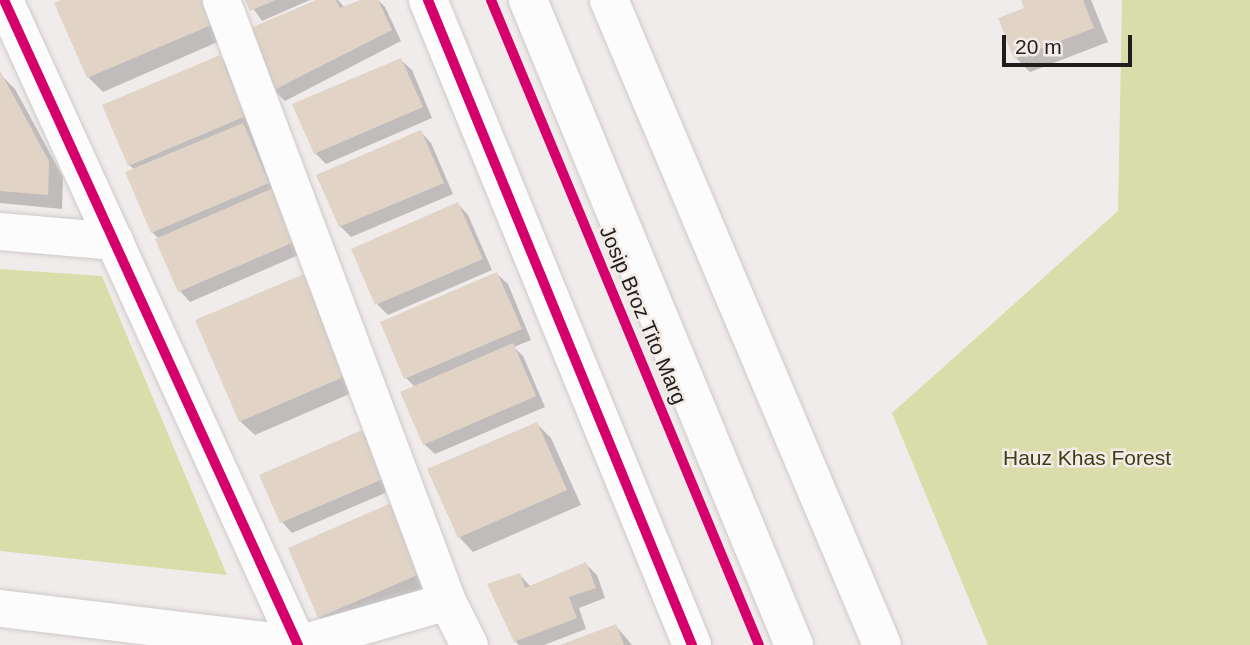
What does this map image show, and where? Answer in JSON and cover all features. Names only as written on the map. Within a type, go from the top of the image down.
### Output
[{"type":"main road","points":[[428,0],[692,645]]},
{"type":"main road","name":"Josip Broz Tito Marg","points":[[528,0],[794,645]]},
{"type":"main road","points":[[609,0],[882,645]]},
{"type":"street","points":[[4,0],[298,645]]},
{"type":"street","points":[[220,0],[447,601],[469,645]]},
{"type":"street","points":[[0,230],[114,241]]},
{"type":"street","points":[[0,608],[298,645],[447,601]]},
{"type":"green space","name":"Hauz Khas Forest","points":[[1122,0],[1250,0],[1250,645],[988,645],[892,413],[1118,211]]},
{"type":"green space","points":[[0,269],[102,276],[227,575],[0,551]]},
{"type":"building","points":[[61,0],[206,0],[216,23],[87,78],[54,3]]},
{"type":"building","points":[[245,0],[276,0],[250,11]]},
{"type":"building","points":[[316,0],[336,0],[340,8],[360,0],[378,0],[392,30],[272,91],[246,30]]},
{"type":"building","points":[[1021,0],[1083,0],[1094,28],[1014,59],[998,18],[1024,8]]},
{"type":"building","points":[[220,55],[246,116],[128,166],[102,105]]},
{"type":"building","points":[[401,58],[423,107],[314,154],[292,104]]},
{"type":"building","points":[[0,71],[49,161],[48,195],[0,191]]},
{"type":"building","points":[[243,123],[269,183],[151,233],[125,172]]},
{"type":"building","points":[[421,130],[444,183],[339,227],[316,175]]},
{"type":"building","points":[[285,183],[308,236],[178,292],[155,239]]},
{"type":"building","points":[[458,202],[483,259],[375,305],[351,249]]},
{"type":"building","points":[[497,272],[522,329],[404,379],[380,322]]},
{"type":"building","points":[[304,274],[348,375],[239,422],[195,320]]},
{"type":"building","points":[[513,343],[536,396],[423,445],[400,392]]},
{"type":"building","points":[[537,422],[567,490],[458,538],[427,469]]},
{"type":"building","points":[[362,430],[383,479],[280,523],[259,475]]},
{"type":"building","points":[[391,503],[422,573],[318,618],[288,548]]},
{"type":"building","points":[[586,562],[596,588],[569,597],[577,618],[514,642],[487,584],[520,573],[525,588]]},
{"type":"building","points":[[616,624],[624,645],[560,645]]},
{"type":"cycle path","points":[[4,0],[298,645]]},
{"type":"cycle path","points":[[428,0],[692,645]]},
{"type":"cycle path","points":[[491,0],[759,645]]}]
